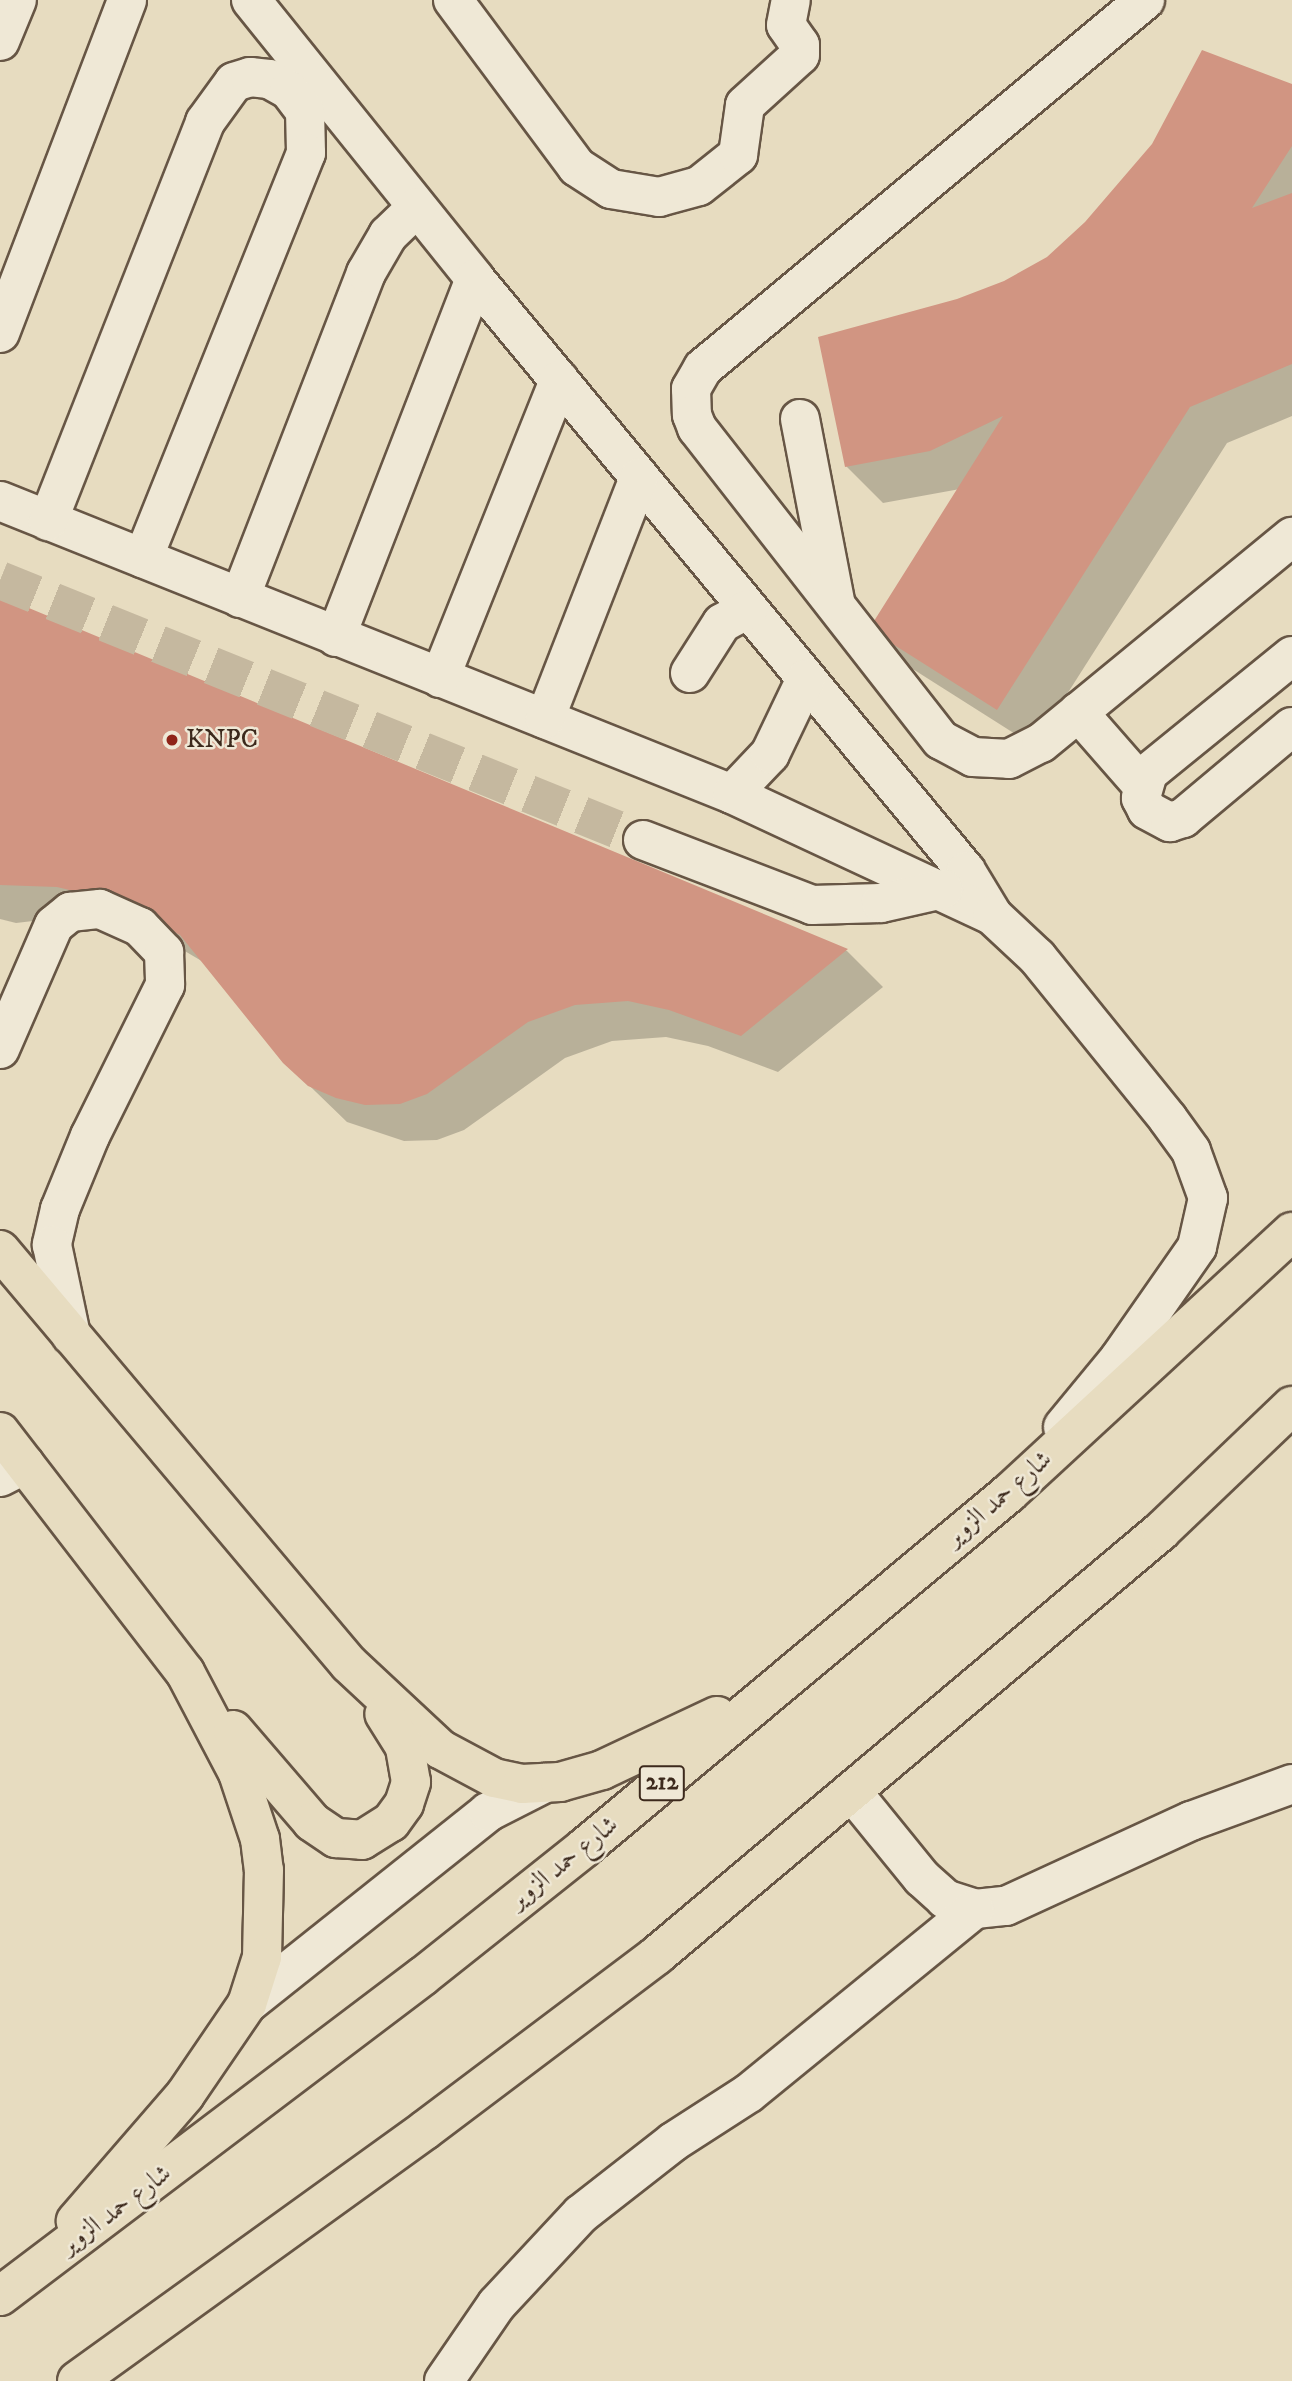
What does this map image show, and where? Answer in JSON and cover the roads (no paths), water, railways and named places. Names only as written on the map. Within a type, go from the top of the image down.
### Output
[{"type":"main road","name":"شارع حمد الزوير","points":[[12,2288],[423,1976],[780,1682],[1009,1493],[1292,1232]]},
{"type":"main road","points":[[0,1250],[349,1664],[397,1732],[412,1770],[404,1804],[381,1830],[362,1840],[336,1838],[312,1822],[13,1471],[0,1432]]},
{"type":"main road","points":[[77,2381],[414,2138],[646,1964],[1161,1531],[1292,1406]]},
{"type":"main road","points":[[349,1664],[440,1749],[494,1778],[545,1783],[579,1778],[633,1757],[780,1682]]},
{"type":"main road","points":[[12,2288],[185,2095],[247,2004],[257,1979],[266,1926],[260,1839],[238,1773],[185,1672]]},
{"type":"street","points":[[0,41],[17,0]]},
{"type":"street","points":[[0,334],[127,0]]},
{"type":"street","points":[[251,0],[475,279],[965,871],[992,915]]},
{"type":"street","points":[[453,0],[577,167],[611,189],[659,197],[699,186],[738,155],[745,104],[800,55],[800,45],[786,25],[791,0]]},
{"type":"street","points":[[1145,0],[696,378],[689,402],[697,428],[941,740],[956,751],[973,757],[1009,758],[1041,743],[1292,537]]},
{"type":"street","points":[[48,521],[205,122],[234,82],[250,77],[269,79],[289,90],[304,111],[306,153],[143,559]]},
{"type":"street","points":[[240,598],[366,273],[388,235],[417,207]]},
{"type":"street","points":[[337,637],[475,279]]},
{"type":"street","points":[[440,677],[559,380]]},
{"type":"street","points":[[800,419],[835,603]]},
{"type":"street","points":[[545,719],[639,478]]},
{"type":"street","points":[[0,501],[732,794],[943,889],[992,915],[1037,957],[1191,1151],[1208,1198],[1197,1247],[1119,1359],[1009,1493]]},
{"type":"street","points":[[690,673],[722,623],[748,609]]},
{"type":"street","points":[[1142,785],[1156,764],[1292,656]]},
{"type":"street","points":[[732,794],[769,754],[806,679]]},
{"type":"street","points":[[1078,712],[1142,785],[1147,810],[1170,822],[1183,818],[1292,727]]},
{"type":"street","points":[[643,840],[812,905],[881,903],[943,889]]},
{"type":"street","points":[[0,1049],[54,925],[70,912],[100,909],[140,927],[164,952],[166,985],[90,1136],[60,1209],[52,1245],[71,1335]]},
{"type":"street","points":[[247,2004],[488,1812],[545,1783]]},
{"type":"street","points":[[852,1792],[922,1878],[945,1899],[975,1909],[1006,1906],[1191,1821],[1292,1784]]},
{"type":"street","points":[[444,2381],[497,2304],[581,2214],[673,2142],[749,2093],[975,1909]]},
{"type":"tunnel","points":[[0,580],[643,840]]},
{"type":"place","name":"KNPC","points":[[172,740]]}]
